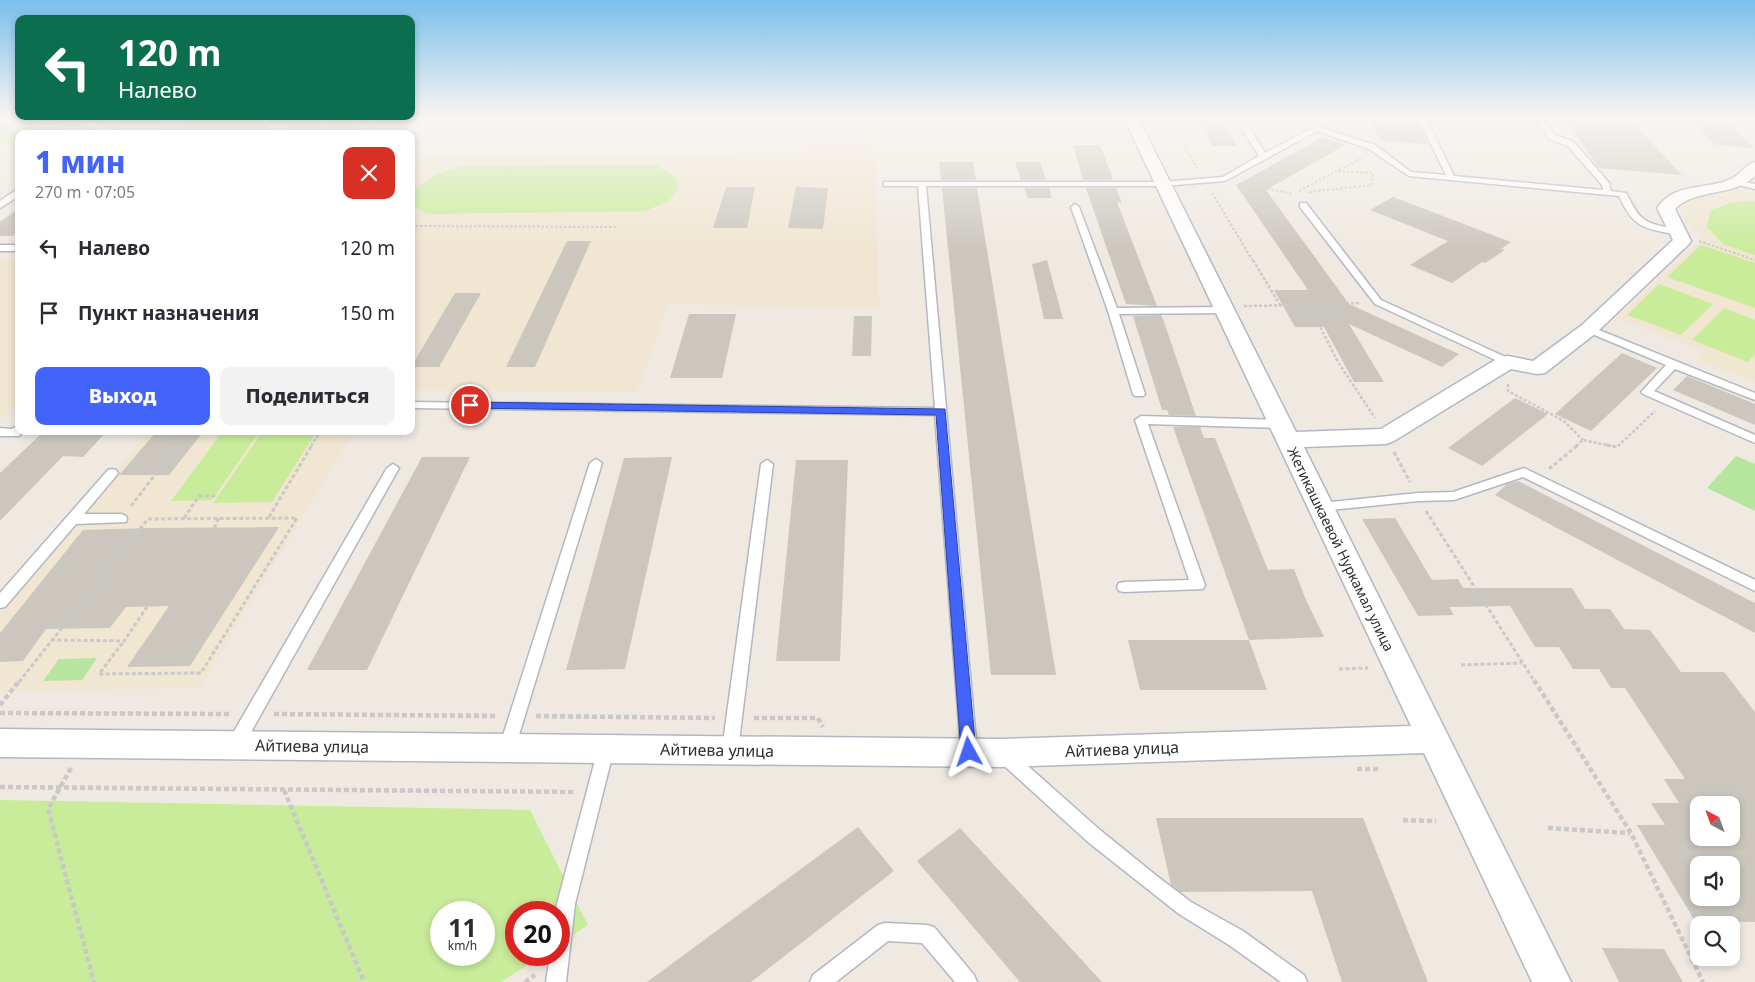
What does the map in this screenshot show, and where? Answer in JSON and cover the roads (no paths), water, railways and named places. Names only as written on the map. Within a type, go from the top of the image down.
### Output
[{"type":"street","name":"Жетикашкаевой Нуркамал улица","points":[[1152,162],[1552,982]]},
{"type":"street","points":[[1284,432],[1386,436],[1508,362],[1537,368],[1589,329],[1682,241],[1666,208],[1674,198],[1689,192],[1747,184],[1755,167]]},
{"type":"street","name":"Айтиева улица","points":[[0,743],[1001,752],[1434,738]]},
{"type":"lane","points":[[887,184],[1163,184],[1225,179],[1254,162]]},
{"type":"lane","points":[[1392,162],[1409,174],[1623,195],[1630,213],[1637,220],[1651,227],[1680,235]]},
{"type":"lane","points":[[1444,162],[1451,177]]},
{"type":"lane","points":[[1586,162],[1606,186],[1607,192]]},
{"type":"lane","points":[[922,184],[969,752]]},
{"type":"lane","points":[[0,206],[15,195]]},
{"type":"lane","points":[[1303,205],[1378,302],[1508,362]]},
{"type":"lane","points":[[1075,207],[1113,311],[1139,394]]},
{"type":"lane","points":[[0,248],[15,248]]},
{"type":"lane","points":[[1113,311],[1224,308]]},
{"type":"lane","points":[[1589,329],[1755,397]]},
{"type":"lane","points":[[1673,364],[1647,392],[1755,439]]},
{"type":"lane","points":[[415,405],[941,412]]},
{"type":"lane","points":[[1124,586],[1198,585],[1140,420],[1284,432]]},
{"type":"lane","points":[[0,432],[15,433]]},
{"type":"lane","points":[[507,748],[596,463]]},
{"type":"lane","points":[[730,750],[767,464]]},
{"type":"lane","points":[[235,745],[393,468]]},
{"type":"lane","points":[[1321,508],[1418,497],[1454,496],[1524,472],[1755,586]]},
{"type":"lane","points":[[0,603],[112,473]]},
{"type":"lane","points":[[72,519],[121,520]]},
{"type":"lane","points":[[556,982],[566,904],[606,749]]},
{"type":"lane","points":[[1001,752],[1094,836],[1152,882],[1186,908],[1236,938],[1297,982]]},
{"type":"lane","points":[[820,982],[885,932],[927,934],[967,982]]}]
